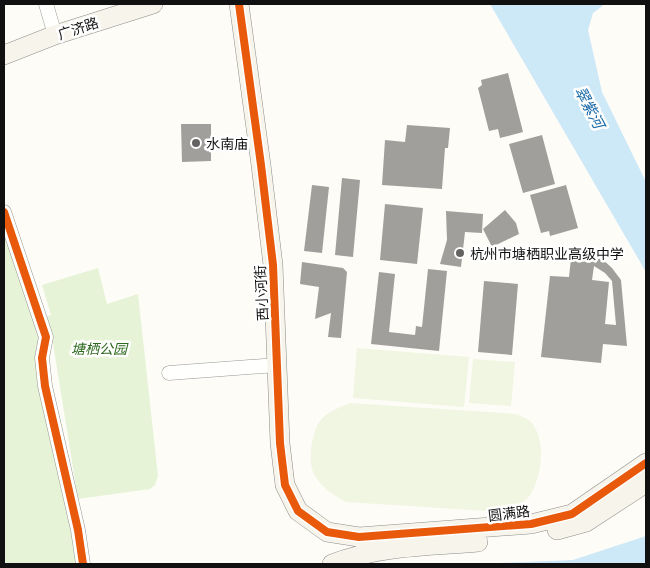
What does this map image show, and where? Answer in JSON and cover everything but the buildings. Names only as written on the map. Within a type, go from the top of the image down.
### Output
[{"type":"street","points":[[46,4],[55,35]]},
{"type":"street","name":"广济路","points":[[4,55],[55,35],[152,4]]},
{"type":"street","name":"西小河街","points":[[239,4],[273,265],[280,443],[285,485],[298,511],[327,532],[359,537]]},
{"type":"street","points":[[4,212],[46,337],[42,358],[45,386],[78,530],[83,564]]},
{"type":"street","points":[[169,372],[277,365]]},
{"type":"street","name":"圆满路","points":[[359,537],[531,524],[572,514],[643,472]]},
{"type":"street","name":"圆满路","points":[[332,564],[504,540],[544,533],[586,522],[643,472]]},
{"type":"street","points":[[359,537],[374,558]]},
{"type":"street","points":[[352,560],[359,537]]},
{"type":"green space","points":[[4,221],[39,334],[78,564],[4,564]]},
{"type":"green space","name":"塘栖公园","points":[[98,268],[107,304],[138,294],[158,476],[155,485],[150,489],[78,499],[52,337],[44,317],[51,315],[42,285]]},
{"type":"green space","points":[[357,348],[469,357],[464,407],[353,398]]},
{"type":"green space","points":[[473,359],[515,362],[511,406],[469,403]]},
{"type":"green space","points":[[350,403],[516,414],[525,418],[535,428],[541,447],[540,468],[534,487],[525,501],[503,512],[346,502],[336,497],[317,479],[312,468],[311,447],[320,421],[330,412]]},
{"type":"water","name":"翠紫河","points":[[490,4],[605,4],[593,13],[588,30],[602,92],[646,182],[646,272]]},
{"type":"water","points":[[646,536],[646,564],[475,564],[573,560]]},
{"type":"cycle path","points":[[239,4],[273,265],[280,443],[285,485],[298,511],[327,532],[359,537],[531,524],[572,514],[646,463]]},
{"type":"cycle path","points":[[4,212],[46,337],[42,358],[45,386],[78,530],[83,564]]},
{"type":"place","name":"水南庙","points":[[196,143]]},
{"type":"place","name":"杭州市塘栖职业高级中学","points":[[460,253]]}]
